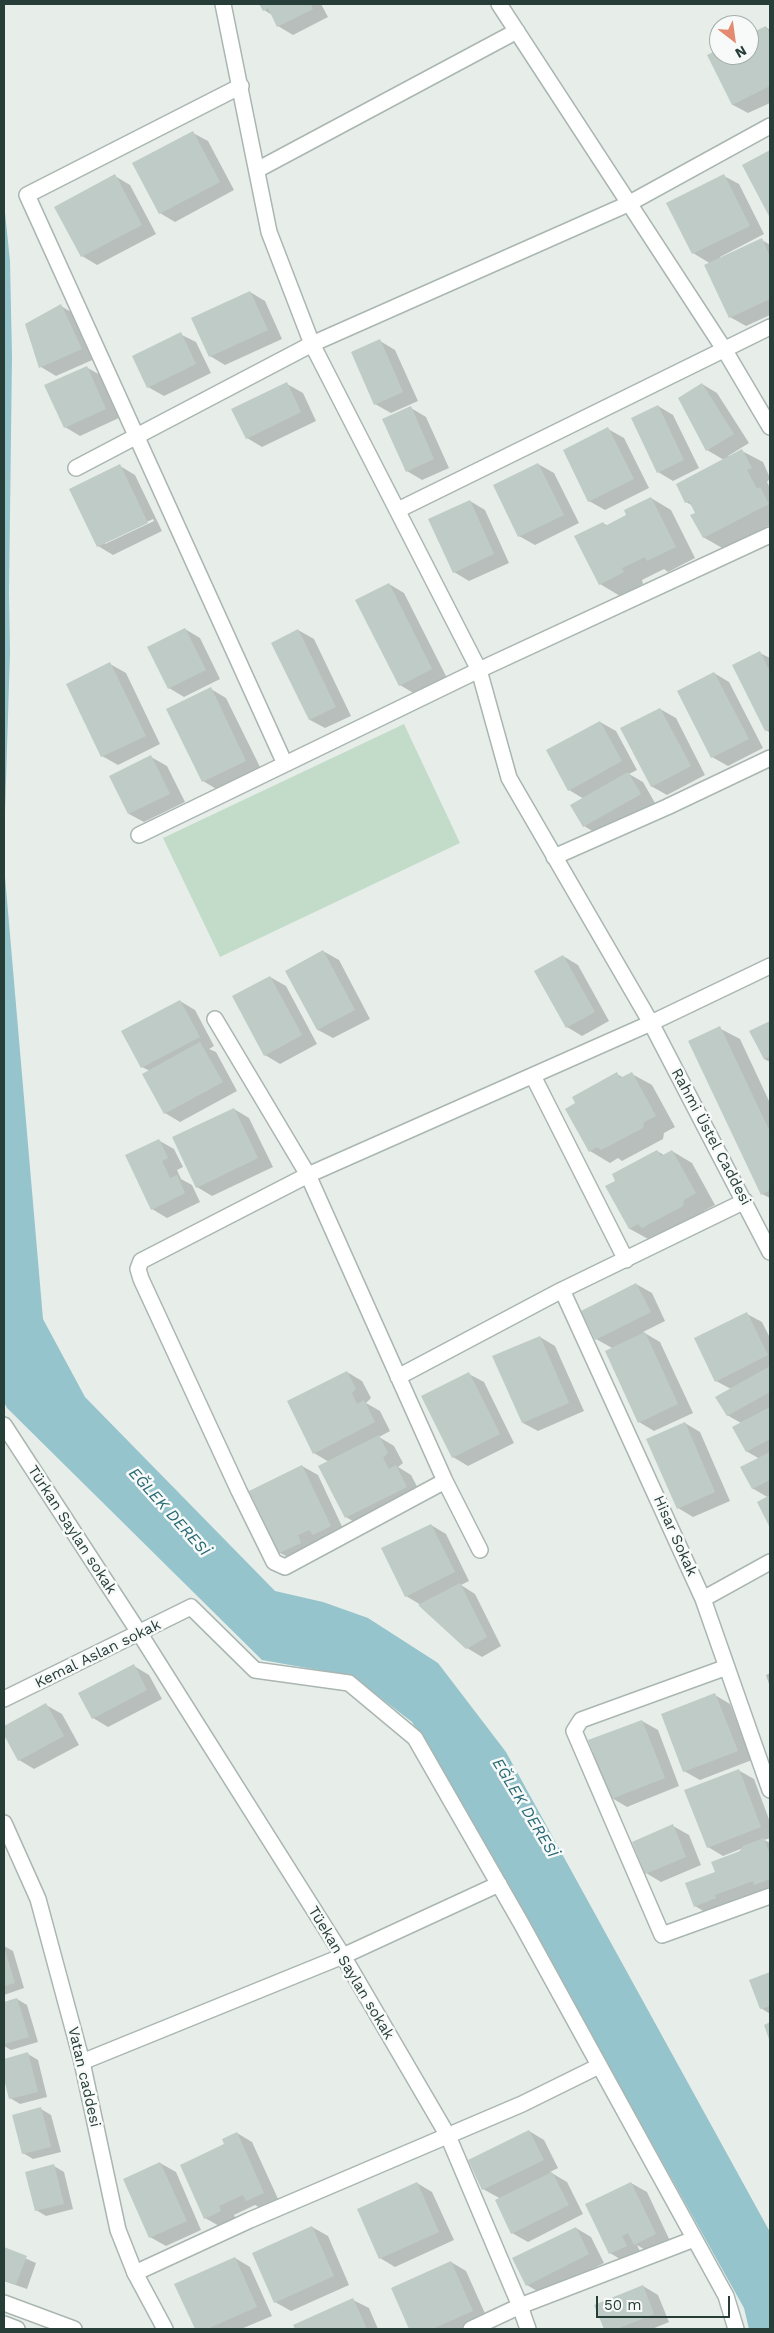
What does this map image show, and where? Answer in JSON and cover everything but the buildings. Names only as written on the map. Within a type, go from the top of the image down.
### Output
[{"type":"street","name":"Rahmi Üstel Caddesi","points":[[223,4],[269,232],[312,344],[479,670],[509,778],[651,1023],[745,1201],[766,1232],[770,1252]]},
{"type":"street","points":[[499,4],[724,349],[770,427]]},
{"type":"street","points":[[257,170],[516,30]]},
{"type":"street","points":[[241,86],[27,195],[285,764]]},
{"type":"street","points":[[76,468],[312,344],[628,204],[770,126]]},
{"type":"street","points":[[398,510],[770,327]]},
{"type":"street","points":[[139,835],[479,670],[770,535]]},
{"type":"street","points":[[554,857],[667,807],[770,758]]},
{"type":"street","points":[[445,1481],[285,1567],[274,1562],[141,1279],[138,1269],[140,1261],[308,1175],[651,1023],[770,966]]},
{"type":"street","points":[[214,1019],[308,1175],[445,1481],[480,1550]]},
{"type":"street","points":[[533,1076],[626,1260]]},
{"type":"street","points":[[398,1377],[562,1290],[745,1201]]},
{"type":"street","name":"Hisar Sokak","points":[[562,1290],[703,1599],[770,1790]]},
{"type":"street","name":"Türkan Saylan sokak","points":[[4,1426],[140,1634]]},
{"type":"street","points":[[703,1599],[770,1562]]},
{"type":"street","name":"Kemal Aslan sokak","points":[[4,1699],[140,1634],[191,1607],[255,1670],[349,1683],[415,1738],[499,1884]]},
{"type":"street","name":"Tüekan Saylan sokak","points":[[140,1634],[343,1956],[448,2136],[528,2329]]},
{"type":"street","points":[[727,1667],[581,1720],[574,1731],[662,1935],[770,1896]]},
{"type":"street","name":"Vatan caddesi","points":[[4,1823],[38,1899],[82,2062],[118,2230],[135,2273],[165,2329]]},
{"type":"street","points":[[82,2062],[343,1956],[499,1884],[726,2296],[736,2329]]},
{"type":"street","points":[[135,2273],[250,2220],[522,2104],[599,2066]]},
{"type":"street","points":[[471,2329],[520,2306],[694,2239]]},
{"type":"street","points":[[4,2303],[74,2329]]},
{"type":"street","points":[[4,2324],[17,2329]]},
{"type":"green space","points":[[404,724],[460,843],[220,957],[163,838]]},
{"type":"water","points":[[4,203],[10,261],[12,357],[10,653],[4,844]]},
{"type":"water","name":"EĞLEK DERESİ","points":[[4,865],[43,1319],[85,1397],[275,1591],[323,1602],[368,1618],[438,1663],[506,1752],[770,2232],[770,2329],[749,2329],[744,2308],[467,1813],[412,1722],[352,1676],[262,1660],[7,1408],[4,1402]]}]
